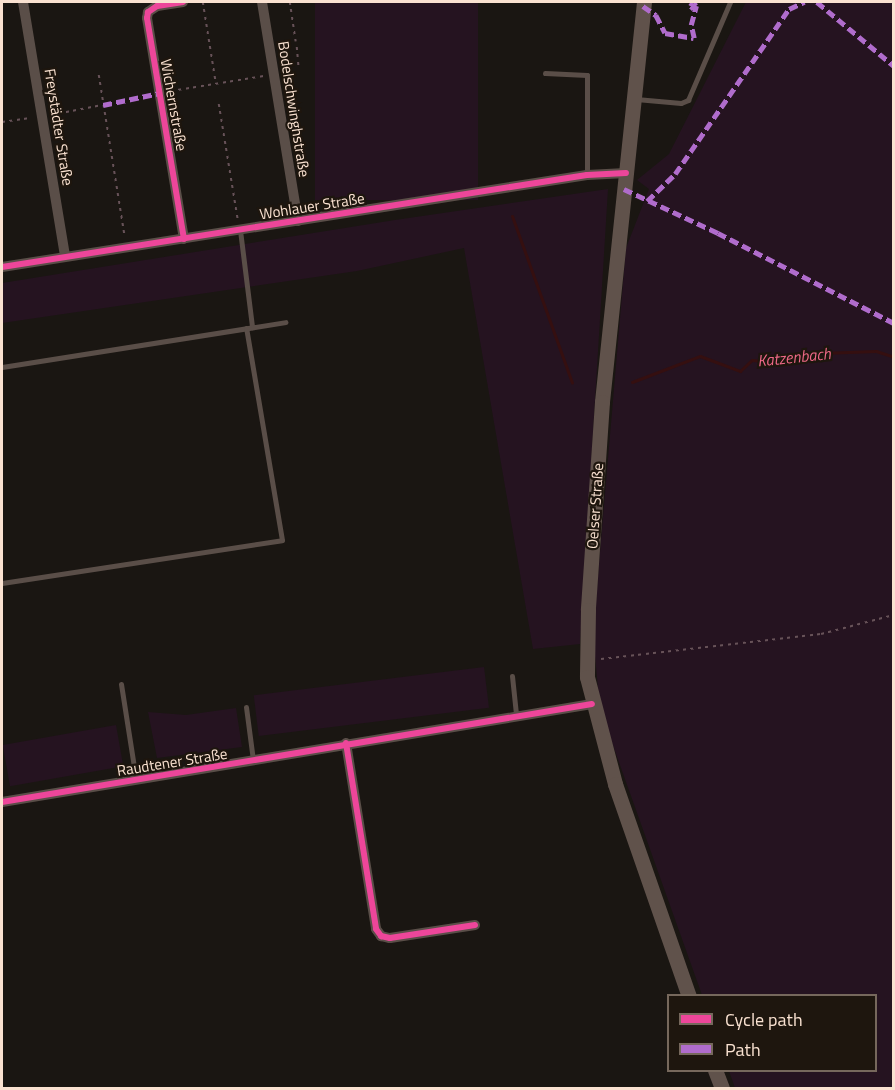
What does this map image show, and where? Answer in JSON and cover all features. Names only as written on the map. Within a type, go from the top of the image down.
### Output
[{"type":"main road","name":"Oelser Straße","points":[[644,2],[602,402],[586,661],[592,704],[615,783],[688,994]]},
{"type":"main road","points":[[716,1072],[722,1089]]},
{"type":"street","name":"Freystädter Straße","points":[[23,2],[65,257]]},
{"type":"street","name":"Wichernstraße","points":[[183,2],[157,6],[148,12],[147,18],[184,239]]},
{"type":"street","name":"Bodelschwinghstraße","points":[[261,2],[298,221]]},
{"type":"street","name":"Wohlauer Straße","points":[[2,267],[587,175],[626,173]]},
{"type":"street","name":"Raudtener Straße","points":[[2,802],[346,743],[592,704]]},
{"type":"street","points":[[346,743],[376,929],[381,936],[390,938],[475,925]]},
{"type":"lane","points":[[634,98],[681,103],[688,100],[730,2]]},
{"type":"lane","points":[[545,73],[587,75],[587,175]]},
{"type":"lane","points":[[2,583],[282,540],[249,328],[240,230]]},
{"type":"lane","points":[[2,367],[285,322]]},
{"type":"lane","points":[[512,676],[516,715]]},
{"type":"lane","points":[[121,684],[136,780]]},
{"type":"lane","points":[[246,707],[254,760]]},
{"type":"path","points":[[203,2],[216,84]]},
{"type":"path","points":[[290,2],[296,42]]},
{"type":"path","points":[[297,47],[300,69]]},
{"type":"path","points":[[99,75],[128,247]]},
{"type":"path","points":[[160,93],[274,75]]},
{"type":"path","points":[[219,104],[240,230]]},
{"type":"path","points":[[586,661],[821,634],[894,615]]},
{"type":"shaded area","points":[[315,2],[478,2],[478,200],[315,200]]},
{"type":"shaded area","points":[[746,2],[893,2],[893,1088],[735,1088],[729,1072],[877,1072],[877,994],[702,994],[600,709],[593,635],[626,248],[649,189],[637,180],[669,154]]},
{"type":"shaded area","points":[[608,189],[580,644],[533,649],[464,248],[357,271],[2,323],[2,283],[395,220]]},
{"type":"shaded area","points":[[484,667],[489,708],[259,736],[254,695]]},
{"type":"shaded area","points":[[236,708],[242,747],[157,758],[148,712],[186,715]]},
{"type":"shaded area","points":[[116,725],[123,766],[10,786],[3,745]]},
{"type":"waterway","name":"Katzenbach","points":[[512,216],[572,383]]},
{"type":"waterway","name":"Katzenbach","points":[[632,382],[700,356],[740,371],[752,360],[774,362],[794,354],[876,351],[894,357]]},
{"type":"marked path","points":[[647,201],[675,174],[789,9],[804,2]]},
{"type":"marked path","points":[[817,2],[894,66]]},
{"type":"marked path","points":[[643,6],[656,15],[665,33],[694,38],[691,25],[696,6],[693,3],[691,6],[694,9]]},
{"type":"marked path","points":[[103,105],[160,93]]},
{"type":"marked path","points":[[624,189],[718,233],[894,323]]},
{"type":"cycle path","points":[[183,2],[157,6],[148,12],[147,18],[184,239]]},
{"type":"cycle path","points":[[2,267],[587,175],[626,173]]},
{"type":"cycle path","points":[[2,802],[592,704]]},
{"type":"cycle path","points":[[346,743],[376,929],[381,936],[390,938],[475,925]]}]
